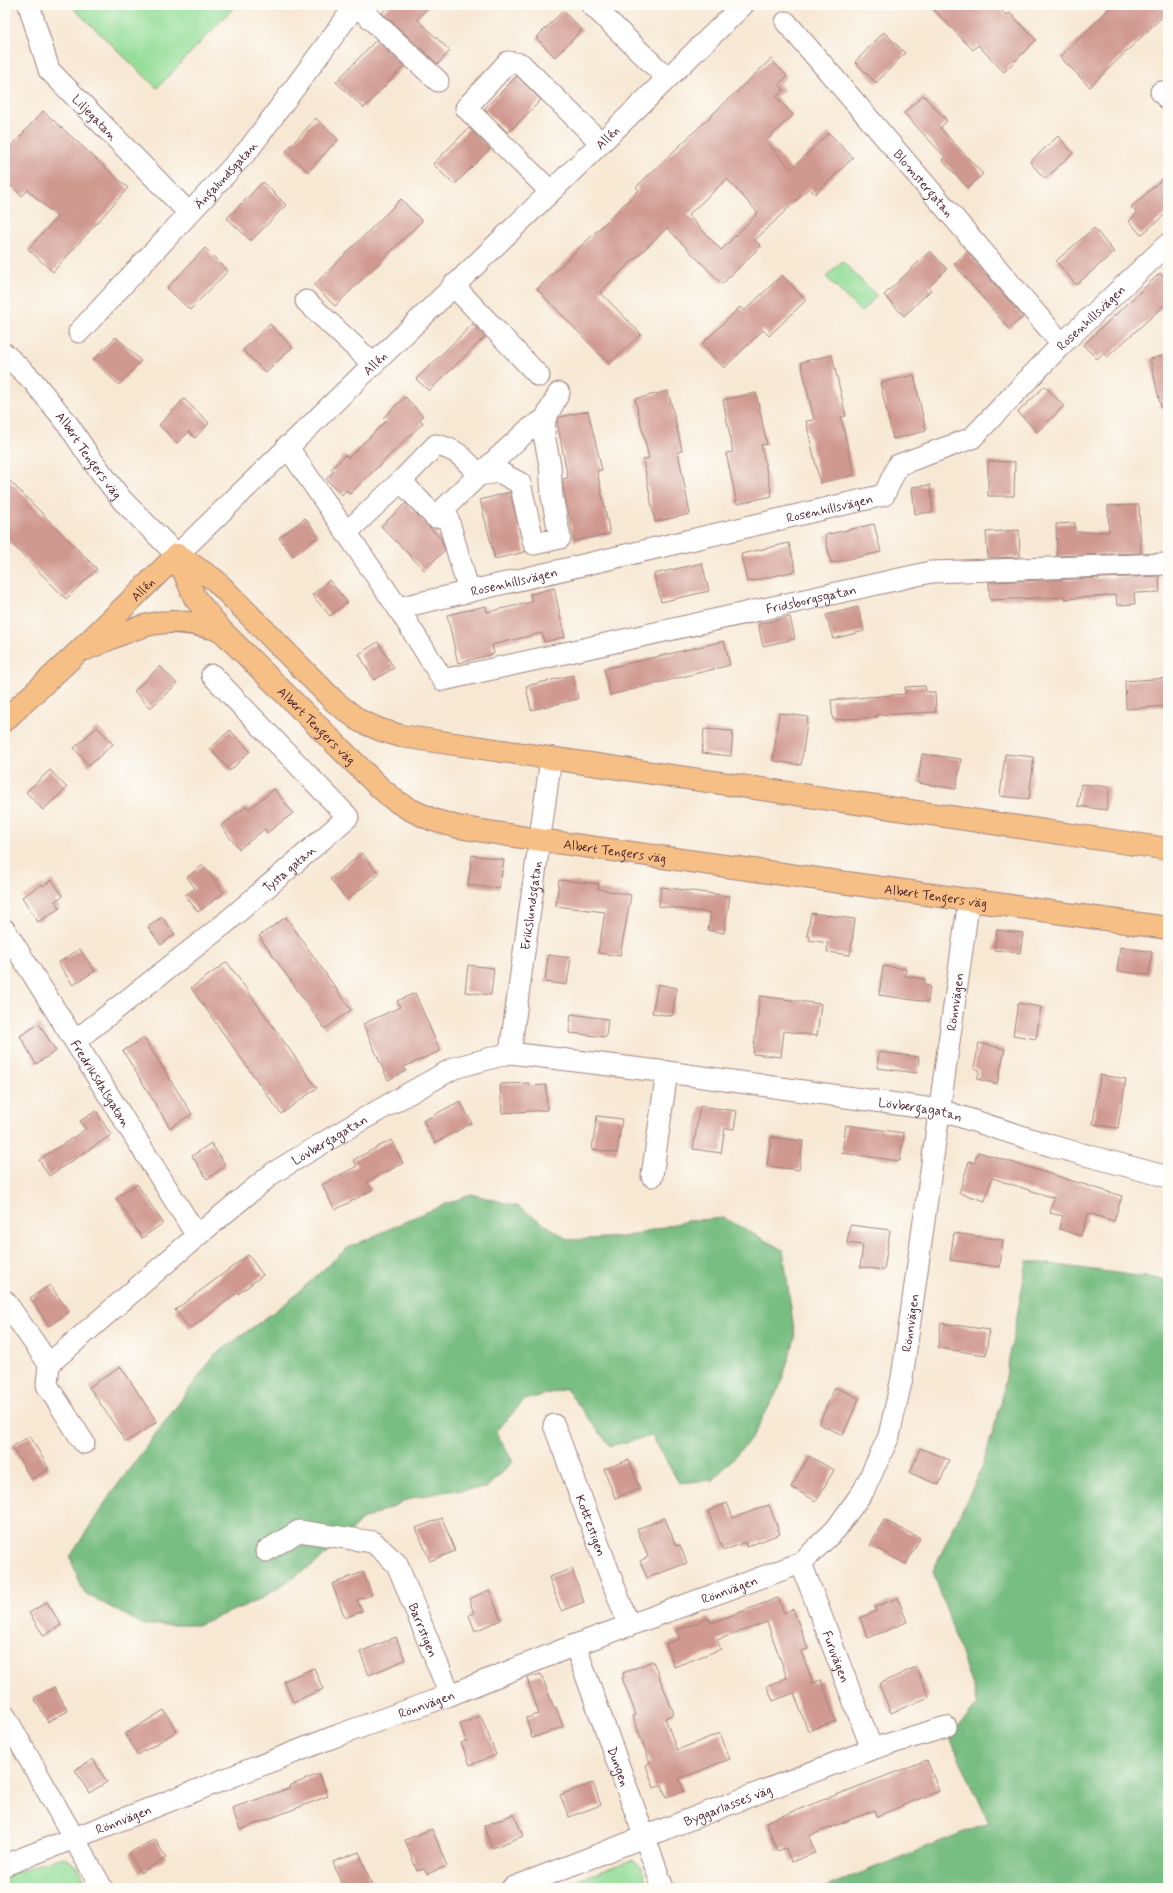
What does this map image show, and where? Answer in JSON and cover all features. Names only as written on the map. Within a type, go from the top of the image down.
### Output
[{"type":"main road","name":"Albert Tengers väg","points":[[177,555],[195,598],[221,630],[376,784],[393,799],[409,809],[433,820],[458,827],[540,840],[1168,928]]},
{"type":"main road","name":"Albert Tengers väg","points":[[177,555],[215,580],[335,702],[360,721],[380,730],[401,736],[1168,849]]},
{"type":"main road","name":"Allén","points":[[5,720],[78,652],[177,555]]},
{"type":"main road","points":[[78,652],[150,624],[168,621],[193,623],[221,630]]},
{"type":"street","name":"Liljegatan","points":[[29,5],[49,70],[189,213]]},
{"type":"street","name":"Ängalundsgatan","points":[[79,332],[249,149],[356,5]]},
{"type":"street","points":[[356,5],[438,81]]},
{"type":"street","points":[[592,5],[667,78]]},
{"type":"street","name":"Allén","points":[[177,555],[286,446],[743,5]]},
{"type":"street","name":"Blomstergatan","points":[[786,22],[1062,344]]},
{"type":"street","points":[[550,191],[466,108],[508,62],[521,64],[600,142]]},
{"type":"street","name":"Rosenhillsvägen","points":[[398,608],[884,495],[898,466],[972,438],[1062,344],[1168,244]]},
{"type":"street","points":[[453,285],[539,376]]},
{"type":"street","points":[[306,301],[372,363]]},
{"type":"street","name":"Albert Tengers väg","points":[[5,354],[33,381],[67,423],[91,459],[122,500],[177,555]]},
{"type":"street","points":[[520,483],[534,544],[560,538],[552,497],[550,464],[544,435],[545,419],[559,392]]},
{"type":"street","points":[[400,481],[436,517],[528,430],[545,419]]},
{"type":"street","points":[[346,534],[436,445],[449,447],[462,457],[479,475]]},
{"type":"street","points":[[286,446],[398,608]]},
{"type":"street","points":[[479,475],[499,472],[520,483],[531,482],[545,476],[550,464]]},
{"type":"street","points":[[445,508],[469,592]]},
{"type":"street","name":"Fridsborgsgatan","points":[[398,608],[443,680],[931,572],[1168,564]]},
{"type":"street","name":"Tysta gatan","points":[[75,1041],[223,925],[348,817],[212,675]]},
{"type":"street","name":"Erikslundsgatan","points":[[510,1054],[551,758]]},
{"type":"street","name":"Rönnvägen","points":[[5,1865],[336,1736],[450,1695],[575,1645],[801,1563],[836,1529],[864,1490],[890,1436],[902,1378],[969,899]]},
{"type":"street","name":"Fredriksdalsgatan","points":[[5,930],[197,1236]]},
{"type":"street","name":"Lövbergagatan","points":[[48,1364],[272,1173],[454,1068],[510,1054],[667,1072],[940,1110],[1052,1146],[1168,1177]]},
{"type":"street","points":[[652,1176],[667,1072]]},
{"type":"street","points":[[5,1301],[11,1323],[48,1364],[47,1385],[84,1443]]},
{"type":"street","name":"Kottestigen","points":[[554,1425],[629,1626]]},
{"type":"street","name":"Barrstigen","points":[[266,1551],[299,1531],[373,1542],[397,1564],[450,1695]]},
{"type":"street","name":"Furuvägen","points":[[801,1563],[872,1749]]},
{"type":"street","name":"Dungen","points":[[575,1645],[663,1888]]},
{"type":"street","points":[[5,1716],[102,1888]]},
{"type":"street","name":"Byggarlasses väg","points":[[512,1888],[646,1838],[872,1749],[946,1727]]},
{"type":"green space","points":[[70,5],[236,5],[157,88]]},
{"type":"green space","points":[[842,261],[877,296],[861,312],[826,277]]},
{"type":"green space","points":[[471,1194],[517,1206],[569,1240],[624,1237],[687,1221],[724,1218],[783,1250],[795,1338],[780,1386],[752,1438],[713,1480],[679,1483],[652,1436],[610,1446],[566,1389],[524,1400],[496,1432],[513,1462],[486,1488],[449,1491],[412,1498],[362,1520],[320,1560],[259,1600],[197,1625],[144,1625],[84,1593],[70,1557],[110,1495],[215,1355],[290,1300],[346,1249],[417,1216]]},
{"type":"green space","points":[[1027,1261],[1168,1280],[1168,1888],[823,1888],[989,1822],[949,1736],[978,1704],[933,1571],[982,1468],[1001,1404]]},
{"type":"green space","points":[[65,1857],[77,1867],[90,1888],[5,1888],[5,1877],[40,1863]]},
{"type":"green space","points":[[632,1860],[641,1867],[649,1888],[556,1888]]},
{"type":"building","points":[[390,5],[430,5],[417,19],[450,51],[438,64],[382,13]]},
{"type":"building","points":[[929,5],[996,5],[1006,15],[1010,13],[1036,40],[1004,72],[978,45],[973,50]]},
{"type":"building","points":[[1113,5],[1168,5],[1168,11],[1090,87],[1060,57]]},
{"type":"building","points":[[563,11],[582,30],[555,57],[536,38]]},
{"type":"building","points":[[884,32],[905,53],[876,83],[855,62]]},
{"type":"building","points":[[376,40],[404,66],[364,108],[336,82]]},
{"type":"building","points":[[771,59],[787,76],[779,84],[784,90],[776,97],[793,115],[766,141],[791,169],[829,133],[853,158],[815,194],[809,188],[755,240],[761,246],[722,284],[667,228],[600,292],[641,334],[609,364],[537,289],[639,190],[636,187]],"holes":[[[727,179],[758,213],[721,250],[688,215]]]},
{"type":"building","points":[[517,76],[541,100],[508,133],[484,109]]},
{"type":"building","points":[[923,95],[947,121],[940,128],[983,174],[968,188],[942,160],[945,157],[904,113]]},
{"type":"building","points":[[43,111],[128,188],[53,272],[28,249],[57,217],[28,190],[22,196],[5,180],[5,153]]},
{"type":"building","points":[[316,118],[338,139],[308,172],[286,151]]},
{"type":"building","points":[[469,128],[490,149],[454,185],[433,164]]},
{"type":"building","points":[[1058,136],[1073,153],[1045,179],[1030,162]]},
{"type":"building","points":[[1168,174],[1168,212],[1141,235],[1129,221],[1137,213],[1131,207]]},
{"type":"building","points":[[263,182],[286,205],[251,241],[227,218]]},
{"type":"building","points":[[401,199],[422,221],[335,306],[314,285]]},
{"type":"building","points":[[1094,228],[1114,252],[1076,285],[1056,261]]},
{"type":"building","points":[[205,248],[228,271],[190,310],[167,288]]},
{"type":"building","points":[[930,251],[947,269],[929,287],[931,290],[904,316],[884,295]]},
{"type":"building","points":[[967,252],[1023,317],[1009,329],[954,264]]},
{"type":"building","points":[[1160,273],[1168,282],[1168,302],[1107,357],[1103,353],[1097,359],[1083,345]]},
{"type":"building","points":[[782,275],[806,300],[769,336],[763,330],[724,368],[702,344],[740,307],[744,311]]},
{"type":"building","points":[[270,324],[292,347],[266,373],[243,350]]},
{"type":"building","points":[[473,324],[485,337],[429,391],[416,379]]},
{"type":"building","points":[[116,337],[141,361],[119,385],[93,360]]},
{"type":"building","points":[[1168,354],[1168,407],[1161,408],[1150,359]]},
{"type":"building","points":[[832,355],[846,416],[841,417],[854,475],[820,483],[806,421],[814,420],[801,362]]},
{"type":"building","points":[[914,375],[926,431],[893,439],[880,383]]},
{"type":"building","points":[[1045,386],[1064,406],[1037,432],[1018,412]]},
{"type":"building","points":[[668,391],[682,450],[678,452],[690,514],[655,522],[643,460],[649,458],[635,399]]},
{"type":"building","points":[[756,393],[767,444],[761,445],[772,496],[737,504],[726,453],[733,452],[723,400]]},
{"type":"building","points":[[405,397],[423,416],[420,419],[423,423],[350,494],[346,490],[342,495],[326,479],[334,471],[331,469],[345,455],[348,458],[386,421],[383,418]]},
{"type":"building","points":[[184,399],[209,423],[195,438],[189,432],[177,443],[159,425]]},
{"type":"building","points":[[588,411],[602,470],[597,471],[610,534],[574,541],[563,486],[563,479],[568,478],[557,422],[560,417]]},
{"type":"building","points":[[988,461],[1015,462],[1014,496],[988,496]]},
{"type":"building","points":[[5,476],[97,569],[66,599],[5,537]]},
{"type":"building","points":[[930,485],[933,512],[915,514],[912,487]]},
{"type":"building","points":[[510,492],[525,552],[495,559],[480,500]]},
{"type":"building","points":[[406,503],[441,539],[445,550],[424,570],[381,526]]},
{"type":"building","points":[[1139,505],[1141,553],[1057,556],[1056,524],[1075,523],[1075,532],[1109,532],[1108,506]]},
{"type":"building","points":[[305,518],[319,536],[293,556],[279,538]]},
{"type":"building","points":[[874,524],[881,552],[831,563],[825,535]]},
{"type":"building","points":[[1019,530],[1020,557],[988,558],[986,532]]},
{"type":"building","points":[[789,543],[796,571],[747,582],[741,554]]},
{"type":"building","points":[[702,563],[709,591],[661,602],[654,574]]},
{"type":"building","points":[[1159,576],[1160,592],[1134,593],[1135,604],[1117,605],[1116,595],[1065,599],[1065,597],[990,600],[989,582]]},
{"type":"building","points":[[329,580],[347,602],[330,616],[312,595]]},
{"type":"building","points":[[554,588],[565,637],[544,642],[542,633],[492,645],[494,654],[458,663],[447,615],[486,606],[487,612],[532,602],[530,594]]},
{"type":"building","points":[[858,607],[864,631],[833,639],[826,615]]},
{"type":"building","points":[[790,617],[795,639],[763,646],[758,624]]},
{"type":"building","points":[[724,641],[730,665],[610,695],[604,669]]},
{"type":"building","points":[[378,642],[394,668],[374,680],[359,654]]},
{"type":"building","points":[[160,666],[177,684],[150,708],[134,691]]},
{"type":"building","points":[[573,675],[578,699],[531,710],[526,686]]},
{"type":"building","points":[[1168,678],[1168,706],[1126,709],[1125,681]]},
{"type":"building","points":[[925,686],[926,692],[935,692],[936,712],[877,715],[877,717],[833,720],[831,700],[905,694],[905,687]]},
{"type":"building","points":[[779,713],[808,717],[801,765],[773,761]]},
{"type":"building","points":[[97,727],[113,744],[89,766],[74,748]]},
{"type":"building","points":[[704,729],[733,731],[731,756],[702,753]]},
{"type":"building","points":[[230,730],[250,751],[230,771],[210,749]]},
{"type":"building","points":[[922,754],[961,759],[956,789],[918,783]]},
{"type":"building","points":[[1005,754],[1034,757],[1029,799],[1000,796]]},
{"type":"building","points":[[50,770],[67,788],[43,810],[26,792]]},
{"type":"building","points":[[1081,784],[1110,787],[1106,810],[1078,806]]},
{"type":"building","points":[[274,789],[293,813],[267,833],[265,829],[239,849],[221,826],[247,806],[249,809]]},
{"type":"building","points":[[362,853],[379,874],[347,900],[330,879]]},
{"type":"building","points":[[472,855],[504,860],[499,889],[468,885]]},
{"type":"building","points":[[203,865],[224,893],[198,912],[185,895],[195,888],[187,877]]},
{"type":"building","points":[[52,880],[63,896],[55,901],[60,908],[38,922],[22,897],[42,884],[43,886]]},
{"type":"building","points":[[559,880],[599,884],[598,889],[631,895],[620,956],[598,953],[605,912],[556,906]]},
{"type":"building","points":[[661,887],[730,896],[724,933],[708,930],[711,913],[659,906]]},
{"type":"building","points":[[811,913],[855,919],[850,955],[827,952],[828,943],[809,940],[810,936],[807,936]]},
{"type":"building","points":[[162,917],[175,934],[161,945],[148,927]]},
{"type":"building","points":[[286,917],[351,1010],[325,1029],[259,936]]},
{"type":"building","points":[[997,930],[1023,933],[1020,953],[994,950]]},
{"type":"building","points":[[1120,947],[1152,952],[1149,975],[1117,971]]},
{"type":"building","points":[[80,949],[95,971],[73,985],[58,963]]},
{"type":"building","points":[[548,955],[571,958],[567,985],[545,982]]},
{"type":"building","points":[[227,962],[317,1088],[281,1114],[191,988]]},
{"type":"building","points":[[468,965],[494,968],[491,995],[465,992]]},
{"type":"building","points":[[883,966],[906,969],[905,976],[925,979],[925,985],[930,986],[928,1002],[879,995]]},
{"type":"building","points":[[658,984],[677,988],[672,1016],[652,1013]]},
{"type":"building","points":[[415,993],[440,1051],[404,1067],[406,1071],[388,1080],[363,1024],[400,1007],[397,1001]]},
{"type":"building","points":[[760,996],[821,1004],[817,1036],[784,1031],[781,1057],[753,1054]]},
{"type":"building","points":[[1018,1003],[1041,1007],[1036,1039],[1013,1035]]},
{"type":"building","points":[[571,1014],[608,1019],[606,1037],[569,1033]]},
{"type":"building","points":[[39,1024],[56,1051],[36,1064],[20,1036]]},
{"type":"building","points":[[144,1038],[192,1114],[170,1128],[123,1051]]},
{"type":"building","points":[[979,1043],[1005,1049],[997,1084],[977,1079],[980,1070],[974,1068]]},
{"type":"building","points":[[879,1052],[919,1057],[917,1073],[877,1068]]},
{"type":"building","points":[[1100,1075],[1126,1079],[1118,1128],[1093,1124]]},
{"type":"building","points":[[529,1083],[529,1086],[546,1085],[547,1110],[502,1113],[500,1084]]},
{"type":"building","points":[[460,1101],[472,1123],[435,1143],[423,1121]]},
{"type":"building","points":[[700,1106],[737,1111],[734,1129],[725,1128],[721,1153],[693,1149]]},
{"type":"building","points":[[96,1111],[111,1135],[49,1176],[39,1160],[86,1129],[80,1121]]},
{"type":"building","points":[[597,1116],[622,1119],[617,1153],[592,1149]]},
{"type":"building","points":[[846,1125],[904,1133],[900,1161],[842,1153]]},
{"type":"building","points":[[771,1137],[803,1141],[799,1170],[767,1166]]},
{"type":"building","points":[[391,1140],[403,1163],[367,1182],[372,1190],[335,1210],[322,1185],[357,1166],[353,1160]]},
{"type":"building","points":[[211,1143],[226,1166],[207,1179],[192,1156]]},
{"type":"building","points":[[978,1152],[1122,1196],[1114,1221],[1088,1213],[1081,1236],[1059,1229],[1063,1216],[1050,1213],[1054,1198],[992,1178],[985,1201],[959,1193],[969,1161],[974,1163]]},
{"type":"building","points":[[137,1184],[163,1223],[142,1238],[116,1198]]},
{"type":"building","points":[[850,1225],[890,1230],[884,1270],[860,1267],[863,1245],[847,1243]]},
{"type":"building","points":[[954,1233],[1003,1240],[1000,1267],[950,1260]]},
{"type":"building","points":[[248,1255],[263,1275],[190,1329],[175,1310]]},
{"type":"building","points":[[50,1285],[69,1312],[49,1326],[30,1298]]},
{"type":"building","points":[[941,1323],[989,1330],[986,1355],[938,1348]]},
{"type":"building","points":[[121,1367],[157,1422],[126,1442],[89,1387]]},
{"type":"building","points":[[835,1387],[859,1398],[843,1435],[819,1424]]},
{"type":"building","points":[[30,1436],[49,1469],[31,1479],[12,1447]]},
{"type":"building","points":[[920,1448],[949,1460],[939,1485],[910,1473]]},
{"type":"building","points":[[809,1456],[834,1470],[816,1501],[791,1487]]},
{"type":"building","points":[[629,1460],[640,1489],[615,1498],[604,1469]]},
{"type":"building","points":[[727,1503],[733,1518],[769,1505],[780,1534],[746,1547],[745,1542],[723,1551],[708,1511]]},
{"type":"building","points":[[442,1518],[455,1551],[430,1561],[416,1528]]},
{"type":"building","points":[[665,1518],[676,1546],[680,1545],[687,1563],[647,1578],[640,1561],[648,1557],[637,1529]]},
{"type":"building","points":[[884,1520],[920,1538],[906,1564],[870,1545]]},
{"type":"building","points":[[572,1569],[584,1602],[561,1611],[549,1577]]},
{"type":"building","points":[[363,1572],[372,1595],[357,1600],[362,1611],[345,1618],[332,1584]]},
{"type":"building","points":[[489,1590],[501,1620],[475,1631],[469,1615],[474,1613],[469,1599]]},
{"type":"building","points":[[778,1598],[784,1613],[793,1609],[808,1649],[801,1651],[813,1683],[821,1680],[836,1721],[808,1731],[794,1693],[773,1701],[767,1686],[787,1678],[767,1622],[717,1640],[721,1649],[674,1667],[666,1644],[680,1639],[676,1631],[709,1618],[711,1623]]},
{"type":"building","points":[[898,1598],[907,1622],[868,1638],[860,1618],[877,1611],[875,1607]]},
{"type":"building","points":[[47,1602],[61,1625],[44,1636],[29,1613]]},
{"type":"building","points":[[396,1637],[405,1660],[369,1675],[360,1652]]},
{"type":"building","points":[[653,1661],[674,1714],[665,1718],[677,1750],[720,1733],[730,1759],[679,1779],[684,1791],[666,1797],[662,1785],[654,1788],[646,1765],[650,1763],[633,1716],[636,1715],[622,1678],[624,1677],[623,1673]]},
{"type":"building","points":[[916,1667],[929,1697],[891,1713],[879,1684]]},
{"type":"building","points":[[314,1668],[323,1689],[293,1702],[284,1681]]},
{"type":"building","points":[[541,1674],[554,1708],[556,1707],[563,1727],[532,1738],[526,1718],[539,1714],[527,1678]]},
{"type":"building","points":[[54,1687],[68,1711],[48,1722],[34,1698]]},
{"type":"building","points":[[164,1710],[177,1731],[138,1755],[125,1734]]},
{"type":"building","points":[[481,1716],[496,1755],[470,1765],[461,1743],[466,1741],[460,1724]]},
{"type":"building","points":[[93,1759],[107,1782],[89,1793],[75,1770]]},
{"type":"building","points":[[927,1760],[939,1791],[877,1816],[875,1810],[809,1836],[815,1853],[791,1862],[786,1848],[777,1851],[766,1822]]},
{"type":"building","points":[[319,1774],[328,1796],[240,1830],[232,1808],[290,1788],[289,1786]]},
{"type":"building","points":[[593,1783],[601,1805],[569,1817],[560,1795]]},
{"type":"building","points":[[514,1814],[523,1836],[492,1848],[484,1826]]},
{"type":"building","points":[[432,1829],[447,1866],[427,1874],[424,1869],[417,1871],[405,1840]]},
{"type":"building","points":[[155,1839],[166,1858],[140,1873],[129,1853]]},
{"type":"building","points":[[359,1852],[373,1888],[343,1888],[333,1862]]}]
